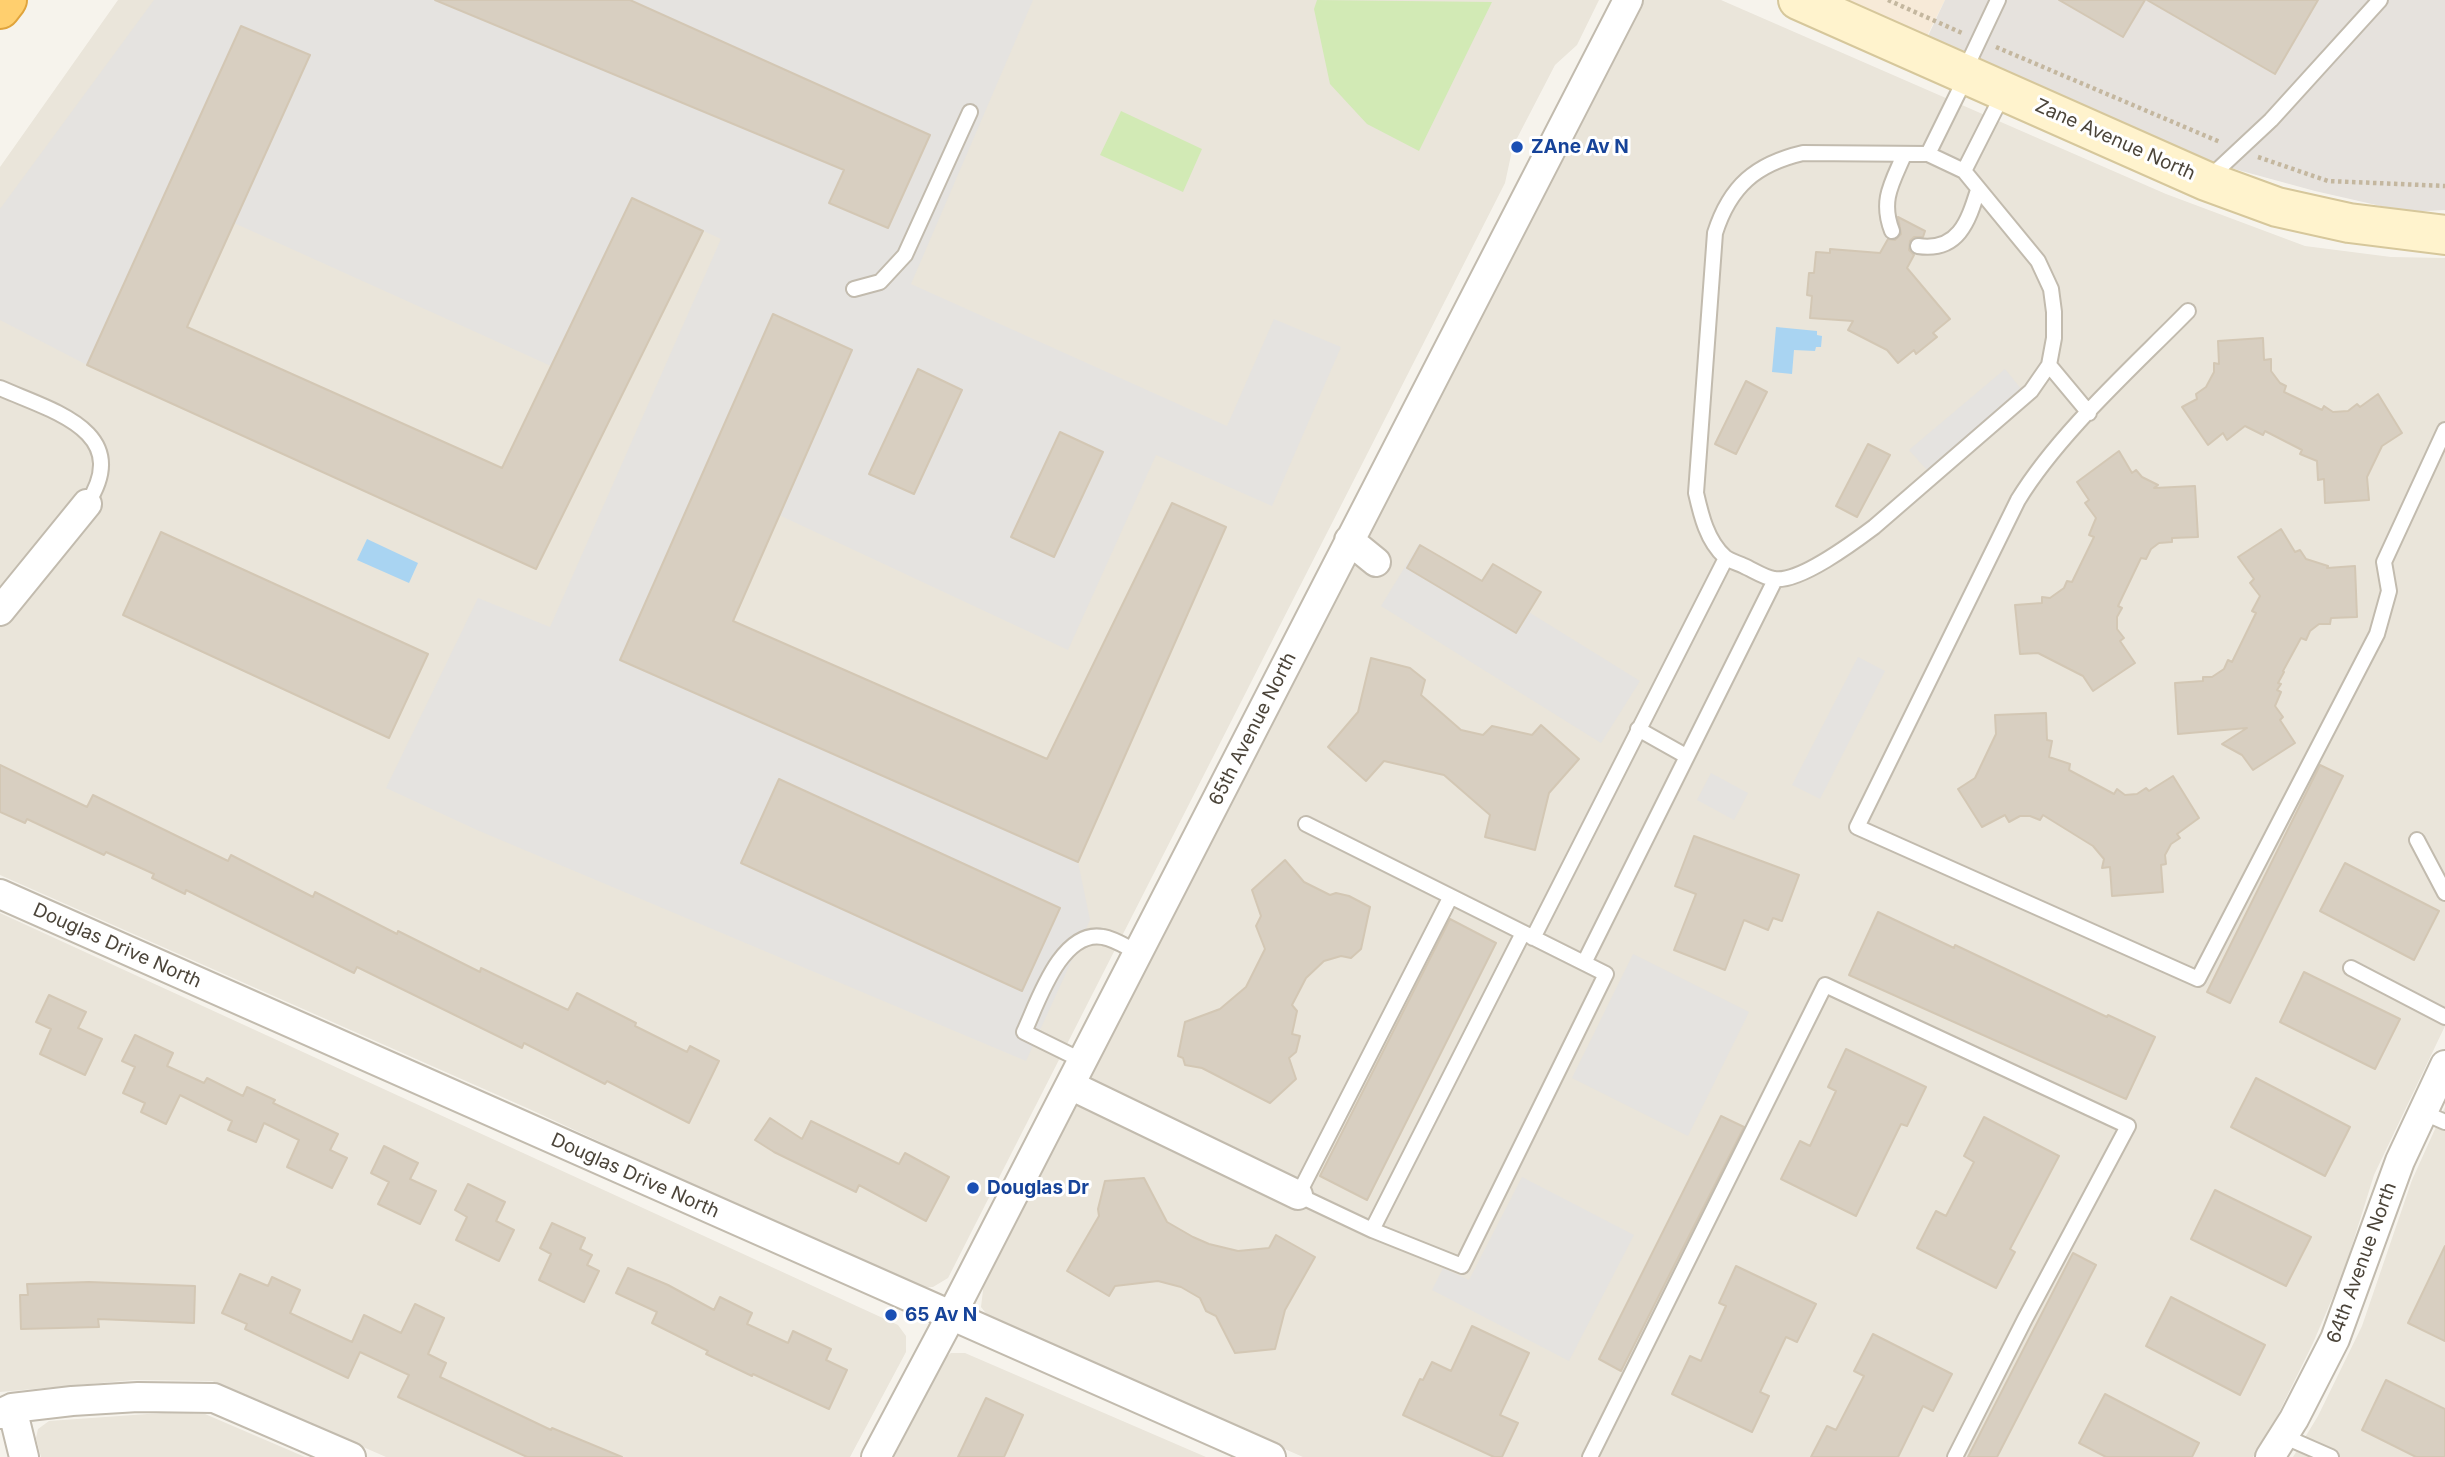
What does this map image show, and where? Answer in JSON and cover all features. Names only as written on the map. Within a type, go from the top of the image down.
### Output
[{"type":"highway","points":[[0,9],[6,0]]},
{"type":"street","name":"65th Avenue North","points":[[876,1457],[1139,953],[1628,0]]},
{"type":"street","name":"Zane Avenue North","points":[[1798,0],[1970,63],[2004,91],[2206,181],[2277,207],[2349,223],[2445,235]]},
{"type":"street","points":[[0,611],[86,504]]},
{"type":"street","points":[[1349,540],[1376,562]]},
{"type":"street","name":"Douglas Drive North","points":[[0,894],[1271,1457]]},
{"type":"street","name":"64th Avenue North","points":[[2276,1447],[2294,1419],[2335,1339],[2400,1161],[2434,1117],[2445,1065]]},
{"type":"street","points":[[1077,1073],[1298,1195]]},
{"type":"street","points":[[24,1457],[6,1411],[72,1401],[138,1397],[214,1398],[351,1457]]},
{"type":"lane","points":[[1928,155],[1998,0]]},
{"type":"lane","points":[[2206,181],[2272,120],[2380,0]]},
{"type":"lane","points":[[1964,171],[2004,91]]},
{"type":"lane","points":[[854,289],[880,282],[905,255],[970,112]]},
{"type":"lane","points":[[1803,153],[1904,155],[1928,155],[1964,171],[2038,261],[2051,289],[2054,312],[2054,338],[2049,365],[2031,391],[1874,527],[1816,566],[1791,577],[1774,579],[1726,558],[1702,520],[1696,493],[1715,233],[1722,212],[1741,183],[1779,159],[1803,153]]},
{"type":"lane","points":[[1892,231],[1885,211],[1887,195],[1904,155]]},
{"type":"lane","points":[[1918,246],[1929,247],[1946,243],[1961,232],[1970,216],[1978,190]]},
{"type":"lane","points":[[2188,311],[2034,475],[2018,500],[1857,827],[2198,979],[2377,634],[2389,591],[2384,562],[2445,430]]},
{"type":"lane","points":[[2049,365],[2089,414]]},
{"type":"lane","points":[[0,388],[71,419],[90,434],[98,447],[101,473],[97,488],[86,504]]},
{"type":"lane","points":[[1372,1230],[1726,558]]},
{"type":"lane","points":[[1584,963],[1774,579]]},
{"type":"lane","points":[[1638,729],[1686,756]]},
{"type":"lane","points":[[1306,824],[1606,974],[1462,1266],[1372,1230],[1298,1195],[1450,898]]},
{"type":"lane","points":[[2417,840],[2445,893]]},
{"type":"lane","points":[[1077,1073],[1024,1032],[1060,957],[1074,944],[1089,937],[1103,936],[1139,953]]},
{"type":"lane","points":[[2351,968],[2445,1017]]},
{"type":"lane","points":[[1593,1456],[1825,985],[2128,1126],[1955,1457]]},
{"type":"lane","points":[[2276,1447],[2331,1457]]},
{"type":"path","points":[[1888,0],[1970,63],[2328,181],[2445,186]]},
{"type":"shaded area","points":[[118,0],[1599,0],[1577,45],[1555,65],[1513,146],[1505,183],[948,1278],[933,1287],[916,1288],[527,1108],[0,875],[0,167]]},
{"type":"shaded area","points":[[154,0],[434,0],[844,170],[829,203],[888,228],[930,136],[630,0],[1033,0],[911,284],[1227,426],[1274,319],[1341,347],[1272,506],[1156,455],[1068,650],[779,515],[852,350],[772,315],[621,660],[1078,862],[1090,920],[1026,1061],[477,830],[386,788],[478,598],[550,627],[721,239],[632,198],[551,366],[234,223],[310,55],[242,26],[87,365],[0,320],[0,209]]},
{"type":"shaded area","points":[[1640,0],[1721,0],[2166,194],[2305,246],[2391,257],[2445,258],[2445,1026],[2374,1175],[2344,1271],[2313,1343],[2267,1437],[2253,1457],[1303,1457],[992,1321],[981,1307],[984,1282]]},
{"type":"shaded area","points":[[1843,0],[1945,0],[1927,36]]},
{"type":"shaded area","points":[[1945,0],[2445,0],[2445,210],[2407,212],[2315,191],[2205,161],[1928,36]]},
{"type":"shaded area","points":[[2005,369],[2022,390],[1927,470],[1909,450]]},
{"type":"shaded area","points":[[1419,544],[1640,681],[1601,743],[1381,606]]},
{"type":"shaded area","points":[[1858,657],[1885,671],[1820,799],[1792,785]]},
{"type":"shaded area","points":[[1711,773],[1748,793],[1734,820],[1697,800]]},
{"type":"shaded area","points":[[0,913],[898,1325],[906,1336],[906,1352],[850,1457],[386,1457],[212,1381],[134,1380],[0,1392]]},
{"type":"shaded area","points":[[1633,954],[1749,1012],[1688,1136],[1572,1078]]},
{"type":"shaded area","points":[[2445,1107],[2445,1457],[2293,1457],[2318,1416],[2362,1326],[2412,1180]]},
{"type":"shaded area","points":[[1522,1177],[1634,1235],[1569,1361],[1432,1290],[1443,1268],[1469,1280]]},
{"type":"shaded area","points":[[951,1353],[965,1353],[1206,1457],[894,1457],[945,1358]]},
{"type":"shaded area","points":[[176,1412],[205,1414],[305,1457],[41,1457],[36,1438],[38,1429],[49,1421]]},
{"type":"green space","points":[[1317,0],[1492,2],[1419,151],[1367,124],[1330,84],[1314,9]]},
{"type":"green space","points":[[1121,111],[1202,149],[1183,192],[1100,155]]},
{"type":"water","points":[[1776,327],[1817,331],[1817,335],[1822,336],[1821,347],[1816,347],[1815,351],[1794,350],[1792,374],[1772,372]]},
{"type":"water","points":[[367,539],[418,563],[409,583],[357,560]]},
{"type":"building","points":[[435,0],[630,0],[930,135],[888,228],[829,203],[844,170]]},
{"type":"building","points":[[2059,0],[2145,0],[2123,37]]},
{"type":"building","points":[[2147,0],[2318,0],[2275,74]]},
{"type":"building","points":[[241,26],[310,55],[187,327],[502,468],[632,198],[703,231],[536,569],[87,365]]},
{"type":"building","points":[[1898,217],[1925,231],[1923,237],[1914,237],[1910,241],[1909,250],[1914,255],[1907,268],[1950,319],[1933,333],[1937,337],[1916,354],[1914,350],[1898,363],[1887,350],[1848,330],[1853,321],[1810,318],[1812,296],[1807,295],[1809,273],[1814,273],[1816,252],[1830,253],[1830,249],[1880,253],[1888,239],[1895,240],[1901,234]]},
{"type":"building","points":[[773,314],[852,350],[733,621],[1047,759],[1172,503],[1226,527],[1078,862],[620,660]]},
{"type":"building","points":[[2263,338],[2264,360],[2271,359],[2271,371],[2280,383],[2286,386],[2284,392],[2322,410],[2324,406],[2333,412],[2348,411],[2357,404],[2360,407],[2378,394],[2402,433],[2382,446],[2367,477],[2369,500],[2325,503],[2324,479],[2318,480],[2317,461],[2300,454],[2302,450],[2265,431],[2263,435],[2245,426],[2227,440],[2223,433],[2208,445],[2182,407],[2197,399],[2196,394],[2206,387],[2214,372],[2214,363],[2219,364],[2218,341]]},
{"type":"building","points":[[918,369],[962,390],[914,494],[869,474]]},
{"type":"building","points":[[1746,381],[1767,392],[1736,454],[1715,444]]},
{"type":"building","points":[[1060,432],[1103,452],[1054,557],[1011,537]]},
{"type":"building","points":[[1868,444],[1890,455],[1857,517],[1836,506]]},
{"type":"building","points":[[2119,451],[2132,473],[2136,470],[2142,477],[2158,485],[2154,488],[2195,486],[2198,537],[2172,538],[2172,542],[2159,543],[2151,549],[2146,559],[2141,558],[2118,606],[2122,608],[2117,617],[2117,629],[2124,638],[2120,641],[2135,663],[2093,691],[2083,676],[2038,653],[2020,654],[2015,605],[2042,603],[2042,597],[2050,598],[2064,588],[2067,581],[2072,582],[2094,537],[2089,535],[2096,518],[2085,503],[2089,500],[2077,482]]},
{"type":"building","points":[[2281,529],[2295,552],[2300,550],[2306,559],[2328,566],[2327,568],[2355,566],[2357,617],[2331,618],[2330,624],[2319,624],[2310,631],[2306,640],[2301,638],[2278,683],[2281,684],[2277,690],[2281,692],[2275,706],[2283,717],[2280,720],[2295,743],[2253,770],[2242,755],[2222,744],[2247,728],[2178,734],[2175,683],[2203,681],[2203,677],[2212,677],[2224,669],[2228,660],[2232,662],[2256,613],[2252,611],[2260,596],[2250,583],[2254,579],[2238,557]]},
{"type":"building","points":[[161,532],[428,654],[389,738],[123,615]]},
{"type":"building","points":[[1420,545],[1482,581],[1493,564],[1541,592],[1516,633],[1407,568]]},
{"type":"building","points":[[1371,658],[1410,668],[1425,680],[1421,695],[1461,730],[1483,735],[1492,726],[1532,735],[1541,725],[1579,759],[1549,793],[1535,850],[1485,837],[1490,815],[1444,775],[1384,761],[1366,781],[1328,747],[1358,712]]},
{"type":"building","points":[[2046,713],[2047,740],[2052,741],[2049,757],[2070,764],[2069,770],[2114,794],[2117,789],[2125,795],[2137,794],[2146,788],[2149,791],[2173,776],[2199,818],[2177,834],[2180,838],[2171,844],[2165,855],[2166,864],[2161,865],[2163,892],[2112,896],[2110,867],[2102,868],[2104,859],[2093,846],[2043,815],[2040,820],[2020,816],[2009,822],[2005,815],[1982,827],[1958,789],[1975,778],[1996,734],[1995,715]]},
{"type":"building","points":[[0,765],[87,807],[93,795],[228,861],[231,855],[313,897],[315,892],[397,934],[398,931],[480,972],[481,968],[568,1010],[577,993],[687,1052],[690,1046],[719,1061],[689,1123],[524,1043],[522,1048],[357,967],[354,973],[186,890],[185,894],[152,878],[154,874],[106,852],[104,855],[27,819],[25,823],[0,812]]},
{"type":"building","points":[[2320,765],[2343,776],[2230,1003],[2207,992]]},
{"type":"building","points":[[779,779],[1060,908],[1022,991],[741,863]]},
{"type":"building","points":[[1694,836],[1799,875],[1782,921],[1773,918],[1768,930],[1744,920],[1725,970],[1674,950],[1696,894],[1675,886]]},
{"type":"building","points":[[1285,860],[1304,882],[1330,895],[1336,893],[1349,896],[1370,907],[1361,949],[1351,958],[1341,956],[1324,961],[1306,978],[1292,1005],[1297,1011],[1292,1034],[1300,1036],[1296,1052],[1289,1058],[1296,1079],[1270,1103],[1202,1068],[1185,1065],[1183,1058],[1178,1056],[1185,1022],[1220,1009],[1246,987],[1265,949],[1256,926],[1261,916],[1252,890]]},
{"type":"building","points":[[2345,863],[2439,911],[2414,960],[2320,911]]},
{"type":"building","points":[[1878,912],[2155,1037],[2126,1099],[1849,975]]},
{"type":"building","points":[[1450,919],[1496,943],[1367,1200],[1320,1176]]},
{"type":"building","points":[[2304,972],[2400,1019],[2375,1069],[2280,1022]]},
{"type":"building","points":[[49,995],[86,1012],[78,1028],[102,1039],[85,1075],[40,1054],[51,1029],[36,1022]]},
{"type":"building","points":[[135,1035],[173,1053],[167,1066],[204,1083],[207,1078],[243,1096],[247,1087],[275,1100],[273,1103],[338,1134],[330,1150],[347,1158],[332,1188],[287,1167],[299,1140],[264,1123],[256,1142],[228,1130],[232,1121],[180,1095],[166,1124],[141,1112],[145,1103],[123,1093],[135,1067],[122,1061]]},
{"type":"building","points":[[1846,1049],[1926,1087],[1907,1126],[1901,1124],[1856,1216],[1781,1179],[1800,1141],[1810,1146],[1836,1091],[1828,1087]]},
{"type":"building","points":[[2256,1078],[2350,1127],[2325,1176],[2231,1127]]},
{"type":"building","points":[[1721,1116],[1744,1127],[1621,1371],[1599,1359]]},
{"type":"building","points":[[1984,1117],[2059,1156],[2010,1249],[2015,1252],[1996,1288],[1917,1248],[1936,1211],[1946,1216],[1974,1162],[1964,1156]]},
{"type":"building","points":[[770,1118],[802,1139],[811,1121],[899,1164],[905,1153],[949,1177],[926,1221],[859,1185],[856,1192],[755,1140]]},
{"type":"building","points":[[384,1146],[418,1163],[410,1179],[436,1191],[420,1224],[378,1204],[389,1182],[371,1173]]},
{"type":"building","points":[[1144,1178],[1167,1222],[1193,1237],[1238,1251],[1269,1248],[1276,1235],[1315,1257],[1285,1310],[1275,1349],[1235,1353],[1216,1316],[1206,1311],[1200,1298],[1181,1287],[1158,1281],[1115,1286],[1109,1296],[1067,1271],[1099,1216],[1098,1209],[1105,1181]]},
{"type":"building","points":[[468,1184],[505,1202],[496,1221],[514,1230],[499,1261],[456,1240],[467,1217],[455,1210]]},
{"type":"building","points":[[2215,1190],[2311,1237],[2286,1286],[2191,1239]]},
{"type":"building","points":[[552,1223],[585,1238],[580,1249],[592,1255],[587,1265],[599,1271],[584,1302],[539,1280],[551,1254],[540,1248]]},
{"type":"building","points":[[2445,1246],[2445,1341],[2408,1323]]},
{"type":"building","points":[[2073,1253],[2096,1265],[1997,1457],[1968,1457]]},
{"type":"building","points":[[1736,1266],[1816,1304],[1797,1342],[1786,1337],[1760,1392],[1769,1396],[1752,1432],[1672,1394],[1690,1356],[1701,1361],[1726,1306],[1719,1303]]},
{"type":"building","points":[[628,1268],[668,1285],[714,1310],[720,1297],[752,1313],[747,1324],[788,1343],[793,1331],[831,1349],[826,1360],[847,1370],[829,1409],[706,1354],[708,1351],[652,1323],[657,1312],[616,1293]]},
{"type":"building","points":[[240,1274],[268,1286],[272,1277],[300,1290],[290,1313],[352,1342],[364,1315],[401,1333],[415,1304],[444,1318],[428,1354],[446,1363],[440,1377],[551,1430],[552,1428],[622,1457],[527,1457],[398,1397],[409,1375],[360,1352],[348,1378],[245,1329],[247,1324],[222,1313]]},
{"type":"building","points":[[89,1282],[195,1286],[194,1323],[98,1319],[99,1327],[21,1329],[20,1295],[28,1295],[27,1284]]},
{"type":"building","points":[[2171,1297],[2265,1345],[2240,1395],[2146,1346]]},
{"type":"building","points":[[1472,1326],[1529,1353],[1500,1415],[1518,1423],[1502,1457],[1494,1457],[1403,1415],[1420,1379],[1423,1380],[1432,1362],[1451,1371]]},
{"type":"building","points":[[1873,1334],[1952,1374],[1933,1411],[1923,1406],[1898,1457],[1811,1457],[1827,1426],[1836,1430],[1864,1376],[1854,1371]]},
{"type":"building","points":[[2386,1380],[2445,1409],[2445,1457],[2416,1457],[2362,1430]]},
{"type":"building","points":[[2105,1394],[2199,1443],[2192,1457],[2106,1457],[2079,1443]]},
{"type":"building","points":[[986,1398],[1023,1415],[1004,1457],[958,1457]]},
{"type":"place","name":"ZAne Av N","points":[[1517,147]]},
{"type":"place","name":"Douglas Dr","points":[[973,1188]]},
{"type":"place","name":"65 Av N","points":[[891,1315]]}]
